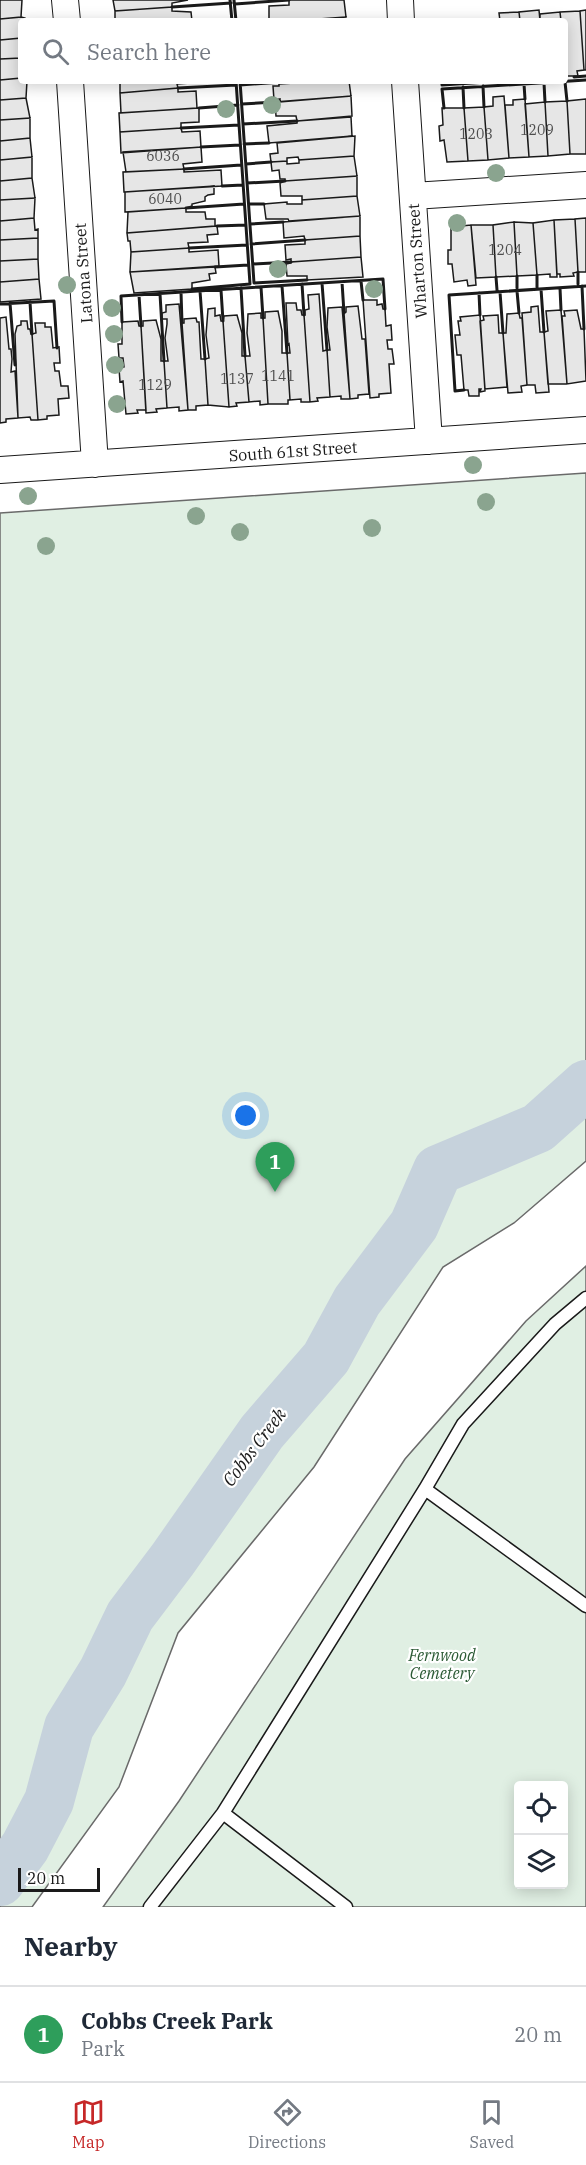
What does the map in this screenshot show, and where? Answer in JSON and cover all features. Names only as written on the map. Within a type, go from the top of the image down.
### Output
[{"type":"street","points":[[65,0],[67,18]]},
{"type":"street","points":[[400,0],[401,18]]},
{"type":"street","name":"Latona Street","points":[[70,84],[95,464]]},
{"type":"street","name":"Wharton Street","points":[[405,84],[429,441]]},
{"type":"street","points":[[413,196],[586,185]]},
{"type":"street","name":"South 61st Street","points":[[0,470],[586,430]]},
{"type":"lane","points":[[150,1907],[223,1813],[463,1424],[555,1324],[586,1298]]},
{"type":"lane","points":[[425,1489],[586,1606]]},
{"type":"lane","points":[[223,1813],[346,1907]]},
{"type":"green space","points":[[586,473],[586,1161],[514,1223],[443,1267],[314,1467],[178,1633],[119,1787],[32,1907],[0,1907],[0,513]]},
{"type":"green space","name":"Fernwood Cemetery","points":[[586,1266],[586,1907],[103,1907],[179,1801],[405,1459],[526,1321]]},
{"type":"building","points":[[0,0],[22,0],[21,17],[0,19]]},
{"type":"building","points":[[113,0],[188,0],[172,3],[172,7],[115,11]]},
{"type":"building","points":[[289,0],[344,0],[346,17],[269,18],[269,6],[289,5]]},
{"type":"building","points":[[172,7],[172,11],[191,12],[192,18],[115,18],[115,11]]},
{"type":"building","points":[[539,10],[540,18],[520,18],[519,12]]},
{"type":"building","points":[[586,10],[586,70],[584,70],[580,11]]},
{"type":"building","points":[[580,11],[584,70],[577,71],[578,76],[568,76],[568,18],[561,18],[560,12]]},
{"type":"building","points":[[519,12],[520,18],[500,18],[499,13]]},
{"type":"building","points":[[560,12],[561,18],[540,18],[540,14]]},
{"type":"building","points":[[21,17],[25,18],[18,18],[18,38],[0,40],[0,19]]},
{"type":"building","points":[[18,38],[18,58],[0,59],[0,40]]},
{"type":"building","points":[[18,58],[18,78],[0,80],[0,59]]},
{"type":"building","points":[[18,78],[18,84],[27,84],[26,98],[0,100],[0,80]]},
{"type":"building","points":[[120,84],[177,84],[178,88],[120,93]]},
{"type":"building","points":[[279,84],[349,84],[351,96],[280,102],[280,99],[274,100],[273,86],[279,86]]},
{"type":"building","points":[[178,88],[178,92],[196,91],[197,108],[121,113],[120,93]]},
{"type":"building","points":[[351,96],[352,116],[297,121],[296,116],[276,116],[275,102]]},
{"type":"building","points":[[504,96],[509,158],[488,160],[484,107],[493,106],[493,97]]},
{"type":"building","points":[[26,98],[30,118],[0,120],[0,100]]},
{"type":"building","points":[[525,99],[529,157],[509,158],[505,105],[513,105],[513,100]]},
{"type":"building","points":[[586,99],[586,154],[570,154],[567,101]]},
{"type":"building","points":[[567,101],[570,154],[548,156],[545,102]]},
{"type":"building","points":[[545,102],[548,156],[529,157],[525,104]]},
{"type":"building","points":[[484,107],[488,160],[468,161],[464,108]]},
{"type":"building","points":[[199,108],[199,122],[181,123],[181,128],[120,132],[119,113]]},
{"type":"building","points":[[442,108],[464,108],[468,161],[447,162],[444,140],[440,141],[439,126],[443,125]]},
{"type":"building","points":[[351,117],[352,136],[269,143],[267,126]]},
{"type":"building","points":[[30,118],[30,138],[0,141],[0,120]]},
{"type":"building","points":[[181,128],[182,132],[200,131],[201,147],[121,153],[120,132]]},
{"type":"building","points":[[355,136],[354,156],[299,160],[298,157],[287,158],[287,161],[271,162],[270,154],[278,153],[277,143]]},
{"type":"building","points":[[30,138],[32,157],[0,160],[0,141]]},
{"type":"building","points":[[201,147],[202,162],[183,164],[184,169],[126,172],[123,152]]},
{"type":"building","points":[[354,156],[357,176],[285,181],[285,179],[280,179],[279,170],[272,171],[271,162],[287,161],[287,164],[299,163],[299,160]]},
{"type":"building","points":[[32,157],[32,178],[0,181],[0,160]]},
{"type":"building","points":[[184,169],[184,172],[221,170],[222,186],[124,192],[123,172]]},
{"type":"building","points":[[357,176],[357,196],[302,200],[302,196],[281,196],[280,183],[285,181]]},
{"type":"building","points":[[32,178],[35,198],[0,200],[0,181]]},
{"type":"building","points":[[214,186],[214,194],[205,197],[205,201],[186,208],[125,212],[125,192]]},
{"type":"building","points":[[357,196],[360,216],[289,221],[288,219],[266,219],[264,204],[287,202],[287,204],[302,204],[302,200]]},
{"type":"building","points":[[35,198],[34,218],[0,221],[0,200]]},
{"type":"building","points":[[186,208],[186,212],[205,212],[206,219],[215,219],[215,226],[127,233],[128,212]]},
{"type":"building","points":[[360,216],[360,236],[305,240],[304,236],[284,238],[283,222]]},
{"type":"building","points":[[34,218],[38,238],[0,240],[0,221]]},
{"type":"building","points":[[586,218],[586,272],[578,272],[575,219]]},
{"type":"building","points":[[575,219],[578,272],[573,273],[574,276],[560,277],[560,274],[557,274],[554,220]]},
{"type":"building","points":[[554,220],[557,277],[550,277],[550,274],[537,275],[533,223]]},
{"type":"building","points":[[514,222],[517,276],[496,277],[493,225]]},
{"type":"building","points":[[514,222],[533,223],[537,275],[517,276]]},
{"type":"building","points":[[471,225],[476,285],[468,286],[467,280],[454,282],[452,264],[448,264],[448,250],[451,250],[451,227]]},
{"type":"building","points":[[471,225],[493,225],[496,277],[476,278]]},
{"type":"building","points":[[217,226],[218,234],[207,235],[208,242],[188,243],[189,248],[131,252],[127,233]]},
{"type":"building","points":[[360,236],[361,257],[291,262],[291,259],[286,260],[285,245],[305,244],[305,240]]},
{"type":"building","points":[[38,238],[38,259],[0,261],[0,240]]},
{"type":"building","points":[[189,248],[189,252],[218,250],[219,266],[130,272],[131,252]]},
{"type":"building","points":[[361,257],[363,277],[307,280],[307,276],[287,276],[286,264],[291,262]]},
{"type":"building","points":[[38,259],[39,279],[0,282],[0,261]]},
{"type":"building","points":[[215,267],[216,273],[209,274],[210,280],[192,283],[192,289],[134,293],[130,272]]},
{"type":"building","points":[[39,279],[41,299],[0,302],[0,282]]},
{"type":"building","points":[[319,294],[323,351],[327,350],[330,397],[317,398],[318,401],[310,402],[304,315],[305,310],[309,309],[308,295]]},
{"type":"building","points":[[363,300],[377,300],[377,305],[382,304],[385,309],[386,326],[391,325],[392,340],[387,340],[388,349],[392,349],[394,364],[389,364],[391,393],[379,394],[379,397],[370,398]]},
{"type":"building","points":[[286,303],[296,303],[297,310],[301,310],[304,315],[310,402],[301,402],[301,399],[290,400],[287,353],[290,353]]},
{"type":"building","points":[[179,304],[188,410],[179,411],[179,407],[167,408],[164,361],[168,361],[165,338],[167,319],[162,319],[162,313],[166,312],[166,305]]},
{"type":"building","points":[[358,306],[362,339],[365,339],[369,394],[358,395],[358,398],[350,399],[344,313],[346,307]]},
{"type":"building","points":[[538,306],[540,332],[544,332],[549,392],[536,393],[535,385],[527,385],[522,313],[531,312],[531,307]]},
{"type":"building","points":[[342,307],[350,399],[341,399],[341,396],[330,397],[327,350],[330,350],[327,327],[328,308]]},
{"type":"building","points":[[215,308],[215,316],[220,315],[223,321],[229,407],[208,405],[205,359],[209,358],[206,335],[208,309]]},
{"type":"building","points":[[561,310],[567,384],[548,384],[544,332],[548,331],[546,311]]},
{"type":"building","points":[[577,310],[581,329],[584,329],[586,381],[567,384],[562,316],[565,316],[564,311]]},
{"type":"building","points":[[278,311],[282,331],[282,353],[287,353],[290,400],[288,404],[268,404],[263,318],[265,318],[265,312]]},
{"type":"building","points":[[261,313],[268,404],[260,405],[260,401],[249,402],[245,356],[250,356],[247,333],[248,314]]},
{"type":"building","points":[[519,313],[522,318],[527,385],[521,386],[522,392],[508,393],[503,333],[506,333],[507,314]]},
{"type":"building","points":[[237,315],[242,333],[242,356],[245,356],[249,402],[236,403],[237,406],[229,407],[223,321],[224,316]]},
{"type":"building","points":[[480,315],[485,391],[480,392],[481,389],[479,389],[479,396],[469,396],[468,390],[464,390],[461,355],[457,355],[455,335],[460,335],[458,321],[461,321],[460,317]]},
{"type":"building","points":[[498,315],[499,333],[503,333],[507,387],[485,389],[480,321],[484,320],[483,316]]},
{"type":"building","points":[[6,317],[12,359],[11,372],[15,371],[18,418],[6,419],[6,422],[0,423],[0,318]]},
{"type":"building","points":[[196,318],[199,322],[201,359],[205,359],[208,405],[196,406],[196,410],[188,410],[182,323],[184,319]]},
{"type":"building","points":[[156,320],[161,339],[161,361],[164,361],[167,408],[146,413],[141,326],[143,326],[143,321]]},
{"type":"building","points":[[21,321],[27,321],[28,329],[32,334],[38,420],[31,420],[30,417],[18,418],[15,334]]},
{"type":"building","points":[[138,321],[141,326],[146,410],[126,414],[123,381],[120,382],[119,368],[124,367],[123,358],[119,358],[118,344],[122,344],[122,322]]},
{"type":"building","points":[[35,323],[45,323],[45,327],[51,327],[53,348],[59,347],[60,363],[54,363],[55,371],[59,371],[61,386],[68,386],[69,398],[58,399],[59,415],[47,416],[47,419],[38,420],[32,334],[36,333]]},
{"type":"waterway","name":"Cobbs Creek","points":[[0,1881],[25,1847],[49,1801],[69,1727],[103,1672],[130,1616],[262,1432],[326,1358],[357,1301],[414,1225],[438,1170],[538,1128],[586,1085]]},
{"type":"wall","points":[[230,0],[232,18]]},
{"type":"wall","points":[[234,0],[236,18]]},
{"type":"wall","points":[[235,4],[289,0]]},
{"type":"wall","points":[[172,7],[231,3]]},
{"type":"wall","points":[[574,77],[586,76]]},
{"type":"wall","points":[[568,81],[586,80]]},
{"type":"wall","points":[[192,289],[250,284],[236,84]]},
{"type":"wall","points":[[240,84],[254,283],[307,280]]},
{"type":"wall","points":[[240,85],[254,84]]},
{"type":"wall","points":[[442,84],[457,84]]},
{"type":"wall","points":[[444,108],[442,89],[522,84]]},
{"type":"wall","points":[[524,84],[525,99]]},
{"type":"wall","points":[[544,84],[545,102]]},
{"type":"wall","points":[[565,84],[567,101]]},
{"type":"wall","points":[[178,88],[236,85]]},
{"type":"wall","points":[[483,86],[484,107]]},
{"type":"wall","points":[[463,87],[464,108]]},
{"type":"wall","points":[[242,104],[275,102]]},
{"type":"wall","points":[[199,108],[238,105]]},
{"type":"wall","points":[[243,124],[297,121]]},
{"type":"wall","points":[[181,128],[239,125]]},
{"type":"wall","points":[[244,144],[269,143]]},
{"type":"wall","points":[[201,147],[240,145]]},
{"type":"wall","points":[[246,164],[271,162]]},
{"type":"wall","points":[[184,169],[241,165]]},
{"type":"wall","points":[[247,183],[285,181]]},
{"type":"wall","points":[[222,186],[243,185]]},
{"type":"wall","points":[[186,208],[244,204]]},
{"type":"wall","points":[[249,204],[264,204]]},
{"type":"wall","points":[[250,224],[283,222]]},
{"type":"wall","points":[[217,226],[246,225]]},
{"type":"wall","points":[[251,244],[305,240]]},
{"type":"wall","points":[[189,248],[247,245]]},
{"type":"wall","points":[[253,264],[291,262]]},
{"type":"wall","points":[[215,267],[248,265]]},
{"type":"wall","points":[[578,272],[578,284]]},
{"type":"wall","points":[[537,275],[537,287]]},
{"type":"wall","points":[[517,276],[517,288]]},
{"type":"wall","points":[[496,277],[497,290]]},
{"type":"wall","points":[[122,322],[121,296],[383,279],[385,309]]},
{"type":"wall","points":[[361,281],[363,300]]},
{"type":"wall","points":[[342,282],[344,313]]},
{"type":"wall","points":[[322,283],[327,350]]},
{"type":"wall","points":[[302,284],[304,315]]},
{"type":"wall","points":[[282,286],[287,353]]},
{"type":"wall","points":[[582,286],[584,329]]},
{"type":"wall","points":[[464,390],[455,391],[449,295],[586,286]]},
{"type":"wall","points":[[261,287],[263,318]]},
{"type":"wall","points":[[241,288],[245,356]]},
{"type":"wall","points":[[560,288],[561,310]]},
{"type":"wall","points":[[541,289],[544,332]]},
{"type":"wall","points":[[221,290],[223,321]]},
{"type":"wall","points":[[200,291],[205,359]]},
{"type":"wall","points":[[517,291],[519,313]]},
{"type":"wall","points":[[181,292],[182,323]]},
{"type":"wall","points":[[500,292],[503,333]]},
{"type":"wall","points":[[479,293],[480,315]]},
{"type":"wall","points":[[160,294],[164,361]]},
{"type":"wall","points":[[139,295],[141,326]]},
{"type":"wall","points":[[0,304],[54,301],[57,348]]},
{"type":"wall","points":[[30,302],[32,334]]},
{"type":"wall","points":[[10,303],[15,365]]},
{"type":"place","name":"Cobbs Creek Park","points":[[275,1192]]}]
